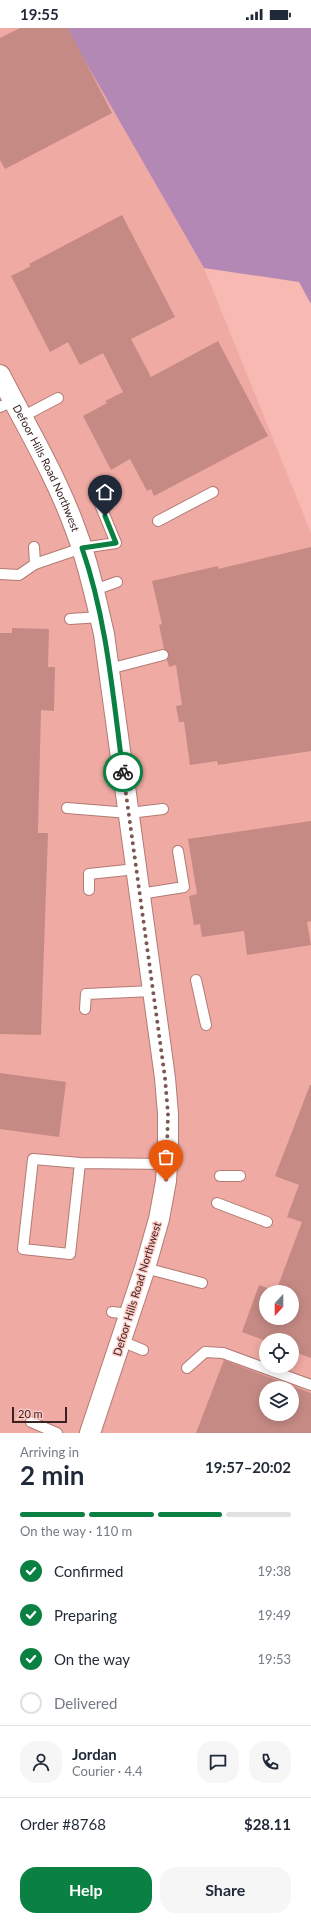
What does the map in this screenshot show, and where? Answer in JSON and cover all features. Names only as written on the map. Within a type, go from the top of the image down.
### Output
[{"type":"street","name":"Defoor Hills Road Northwest","points":[[0,375],[12,408],[60,492],[82,548],[100,616],[129,813],[168,1114],[167,1164],[159,1219],[145,1268],[121,1313],[121,1341],[90,1433]]},
{"type":"lane","points":[[12,408],[58,398]]},
{"type":"lane","points":[[0,574],[19,575],[34,564],[82,548],[116,543],[94,490]]},
{"type":"lane","points":[[158,521],[213,492]]},
{"type":"lane","points":[[34,548],[34,564]]},
{"type":"lane","points":[[94,590],[117,582]]},
{"type":"lane","points":[[70,619],[100,616]]},
{"type":"lane","points":[[108,669],[163,655]]},
{"type":"lane","points":[[67,808],[129,813],[163,809]]},
{"type":"lane","points":[[140,894],[184,887],[178,851]]},
{"type":"lane","points":[[89,890],[89,874],[136,869]]},
{"type":"lane","points":[[196,980],[206,1025]]},
{"type":"lane","points":[[85,1009],[86,994],[153,991]]},
{"type":"lane","points":[[80,1163],[70,1254],[23,1249],[33,1159],[80,1163],[167,1164]]},
{"type":"lane","points":[[220,1176],[240,1176]]},
{"type":"lane","points":[[217,1203],[267,1222]]},
{"type":"lane","points":[[145,1268],[202,1283]]},
{"type":"lane","points":[[121,1341],[143,1350]]},
{"type":"lane","points":[[187,1368],[205,1352],[223,1353],[311,1385]]},
{"type":"lane","points":[[31,1422],[57,1433]]},
{"type":"shaded area","points":[[0,28],[66,28],[204,268],[311,533],[311,1433],[0,1433]]},
{"type":"shaded area","points":[[66,28],[311,28],[311,304],[299,282],[204,268]]},
{"type":"building","points":[[20,28],[68,28],[112,113],[5,169],[0,160],[0,38]]},
{"type":"building","points":[[122,215],[175,317],[131,339],[151,377],[218,341],[268,436],[154,496],[151,489],[147,491],[130,459],[111,470],[83,416],[107,403],[105,401],[123,392],[103,353],[80,365],[68,342],[50,352],[11,276],[31,266],[29,264]]},
{"type":"building","points":[[311,547],[311,751],[218,765],[217,761],[190,765],[184,722],[179,722],[176,706],[182,705],[176,665],[169,667],[167,660],[169,654],[164,649],[159,625],[162,624],[152,581],[218,566],[218,569]]},
{"type":"building","points":[[12,628],[49,629],[48,667],[55,667],[54,711],[41,710],[38,833],[48,833],[41,1035],[0,1034],[0,633],[12,633]]},
{"type":"building","points":[[311,821],[311,921],[307,922],[311,945],[247,955],[244,931],[202,937],[200,924],[194,925],[189,896],[197,894],[188,839]]},
{"type":"building","points":[[0,1073],[66,1082],[59,1137],[0,1129]]},
{"type":"building","points":[[311,1085],[311,1358],[299,1354],[299,1333],[259,1333],[259,1338],[242,1332],[259,1285],[259,1325],[299,1325],[299,1285],[278,1285],[302,1222],[287,1217],[299,1185],[275,1176]]},
{"type":"building","points":[[224,1360],[279,1381],[259,1381],[259,1421],[299,1421],[299,1388],[311,1393],[311,1433],[196,1433]]},
{"type":"way so far","points":[[123,772],[165,1078],[168,1114],[166,1181]]},
{"type":"route","points":[[105,516],[116,543],[82,548],[88,566],[104,634],[123,772]]}]
